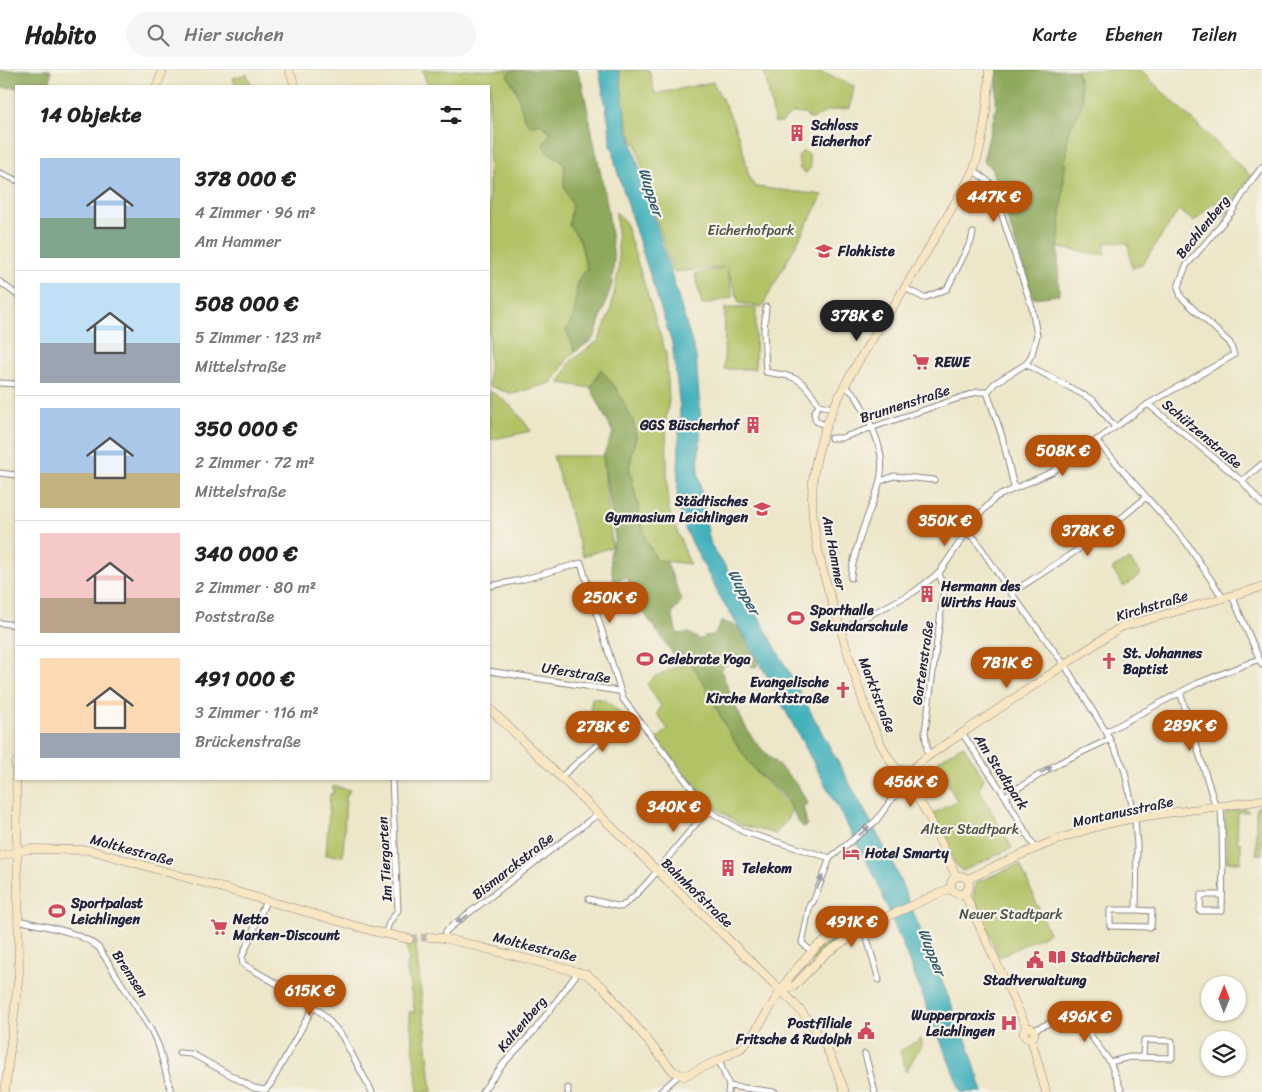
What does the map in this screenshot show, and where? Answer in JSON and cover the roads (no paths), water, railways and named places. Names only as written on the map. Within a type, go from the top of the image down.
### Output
[{"type":"street","points":[[157,85],[163,70]]},
{"type":"street","points":[[289,70],[295,85]]},
{"type":"street","name":"Am Hammer","points":[[840,627],[823,575],[816,542],[813,512],[815,468],[826,426],[832,408],[844,386],[905,288],[973,170],[987,110],[989,70]]},
{"type":"street","name":"Bechlenberg","points":[[840,627],[914,592],[939,573],[986,506],[1014,487],[1052,472],[1148,404],[1234,355],[1230,343],[1181,297],[1178,287],[1186,266],[1232,212],[1250,181],[1262,167]]},
{"type":"street","points":[[973,170],[989,182],[995,194],[1032,308],[1037,335],[1032,354],[1026,364],[995,383],[987,392],[1002,436],[1014,487]]},
{"type":"street","points":[[0,173],[15,180]]},
{"type":"street","points":[[905,288],[924,298],[947,289],[971,241],[973,233]]},
{"type":"street","points":[[0,282],[15,293]]},
{"type":"street","points":[[766,308],[764,331],[766,372],[792,376],[806,384],[819,404],[832,408]]},
{"type":"street","points":[[1026,364],[1093,400],[1114,427]]},
{"type":"street","points":[[0,382],[15,384]]},
{"type":"street","points":[[844,386],[854,392],[872,427],[880,450],[883,467],[881,481],[863,524],[851,578]]},
{"type":"street","name":"Brunnenstraße","points":[[831,438],[841,438],[977,392],[987,392]]},
{"type":"street","points":[[819,404],[814,413],[816,421],[826,426]]},
{"type":"street","name":"Schützenstraße","points":[[1148,404],[1242,481],[1262,504]]},
{"type":"street","points":[[1096,440],[1186,542],[1223,598]]},
{"type":"street","points":[[1242,481],[1262,464]]},
{"type":"street","points":[[0,473],[15,475]]},
{"type":"street","points":[[881,481],[894,476],[934,480]]},
{"type":"street","points":[[1011,593],[1087,546],[1116,525],[1146,498]]},
{"type":"street","points":[[967,532],[975,540],[1011,593],[1064,664],[1106,732],[1124,768],[1135,819],[1137,846],[1136,910]]},
{"type":"street","points":[[490,586],[521,580],[581,564],[618,691]]},
{"type":"street","name":"Gartenstraße","points":[[928,756],[925,732],[944,589],[939,573]]},
{"type":"street","name":"Kirchstraße","points":[[911,770],[928,756],[1111,633],[1129,624],[1262,587]]},
{"type":"street","points":[[1106,732],[1180,692],[1261,662],[1232,596]]},
{"type":"street","points":[[0,623],[15,625]]},
{"type":"street","name":"Marktstraße","points":[[840,627],[869,714],[890,759],[898,771]]},
{"type":"street","name":"Uferstraße","points":[[490,671],[618,691],[709,811],[744,832],[830,858]]},
{"type":"street","points":[[1180,692],[1219,808],[1222,895],[1222,911],[1200,911],[1201,895],[1222,895]]},
{"type":"street","name":"Bahnhofstraße","points":[[490,709],[781,990],[815,1026],[831,1054],[845,1092]]},
{"type":"street","points":[[561,777],[633,713]]},
{"type":"street","name":"Am Stadtpark","points":[[962,733],[1005,796],[1035,848]]},
{"type":"street","points":[[1005,796],[1059,762],[1110,739]]},
{"type":"street","points":[[811,951],[802,943],[803,934],[810,904],[813,902],[830,858],[876,821],[900,788],[911,787],[916,780],[911,770],[905,768],[898,771],[895,780],[900,788]]},
{"type":"street","points":[[5,1092],[18,983],[16,780]]},
{"type":"street","name":"Im Tiergarten","points":[[385,935],[389,923],[398,910],[392,780]]},
{"type":"street","points":[[911,787],[929,817],[956,876]]},
{"type":"street","name":"Montanusstraße","points":[[968,879],[1035,848],[1093,828],[1135,819],[1219,808],[1262,800]]},
{"type":"street","points":[[589,899],[621,907],[657,872],[693,826],[709,811]]},
{"type":"street","name":"Bismarckstraße","points":[[444,938],[446,931],[452,926],[598,814]]},
{"type":"street","name":"Moltkestraße","points":[[0,856],[29,849],[90,850],[385,935],[409,939]]},
{"type":"street","points":[[956,876],[964,876],[968,879],[969,887],[964,893],[956,894],[951,888],[950,884],[956,876]]},
{"type":"street","points":[[660,1092],[679,1075],[687,1075],[719,1060],[741,1048],[752,1038],[781,990],[811,951],[830,937],[916,905],[951,888]]},
{"type":"street","points":[[964,893],[1030,1029]]},
{"type":"street","points":[[266,901],[242,957],[244,966],[314,1006],[342,1036],[372,1092]]},
{"type":"street","points":[[1110,910],[1136,910],[1152,911],[1151,927],[1110,926],[1110,910]]},
{"type":"street","points":[[781,990],[794,986],[825,954],[864,928],[886,917]]},
{"type":"street","name":"Bremsen","points":[[18,920],[74,935],[91,942],[99,948],[147,1022],[159,1047],[172,1092]]},
{"type":"street","points":[[864,928],[879,980]]},
{"type":"street","name":"Moltkestraße","points":[[430,937],[444,938],[580,971],[604,988],[679,1075]]},
{"type":"street","name":"Kaltenberg","points":[[482,1092],[504,1063],[534,1031],[580,971]]},
{"type":"street","points":[[179,1053],[192,1054],[254,1088],[265,1090],[273,1081],[314,1006]]},
{"type":"street","points":[[1046,1092],[1030,1038],[1024,1036],[1024,1031],[1074,1013],[1110,1062],[1122,1092]]},
{"type":"street","points":[[1110,1062],[1119,1059],[1143,1057],[1172,1058],[1172,1041],[1144,1040],[1143,1057]]},
{"type":"street","points":[[865,1054],[875,1092]]},
{"type":"street","points":[[719,1060],[729,1089],[775,1092]]},
{"type":"water","points":[[599,70],[619,70],[627,127],[696,356],[701,425],[698,470],[711,545],[760,619],[892,861],[967,1042],[983,1092],[961,1092],[876,879],[754,652],[719,595],[685,529],[677,503],[680,408],[672,343],[618,173],[614,151],[610,146],[609,124]]},
{"type":"tunnel","points":[[409,939],[430,937]]},
{"type":"place","name":"Schloss Eicherhof","points":[[797,133]]},
{"type":"place","name":"Flohkiste","points":[[824,251]]},
{"type":"place","name":"REWE","points":[[921,362]]},
{"type":"place","name":"GGS Büscherhof","points":[[753,425]]},
{"type":"place","name":"Städtisches Gymnasium Leichlingen","points":[[762,509]]},
{"type":"place","name":"Hermann des Wirths Haus","points":[[927,594]]},
{"type":"place","name":"Sporthalle Sekundarschule","points":[[796,618]]},
{"type":"place","name":"Celebrate Yoga","points":[[645,659]]},
{"type":"place","name":"St. Johannes Baptist","points":[[1109,661]]},
{"type":"place","name":"Evangelische Kirche Marktstraße","points":[[843,690]]},
{"type":"place","name":"Hotel Smarty","points":[[851,853]]},
{"type":"place","name":"Telekom","points":[[728,868]]},
{"type":"place","name":"Sportpalast Leichlingen","points":[[57,911]]},
{"type":"place","name":"Netto Marken-Discount","points":[[219,927]]},
{"type":"place","name":"Stadtbücherei","points":[[1057,957]]},
{"type":"place","name":"Stadtverwaltung","points":[[1035,960]]},
{"type":"place","name":"Wupperpraxis Leichlingen","points":[[1009,1023]]},
{"type":"place","name":"Postfiliale Fritsche & Rudolph","points":[[866,1031]]},
{"type":"water label","name":"Wupper","points":[[651,192]]},
{"type":"water label","name":"Wupper","points":[[744,592]]},
{"type":"water label","name":"Wupper","points":[[932,952]]},
{"type":"park label","name":"Eicherhofpark","points":[[751,230]]},
{"type":"park label","name":"Alter Stadtpark","points":[[970,829]]},
{"type":"park label","name":"Neuer Stadtpark","points":[[1011,914]]}]
